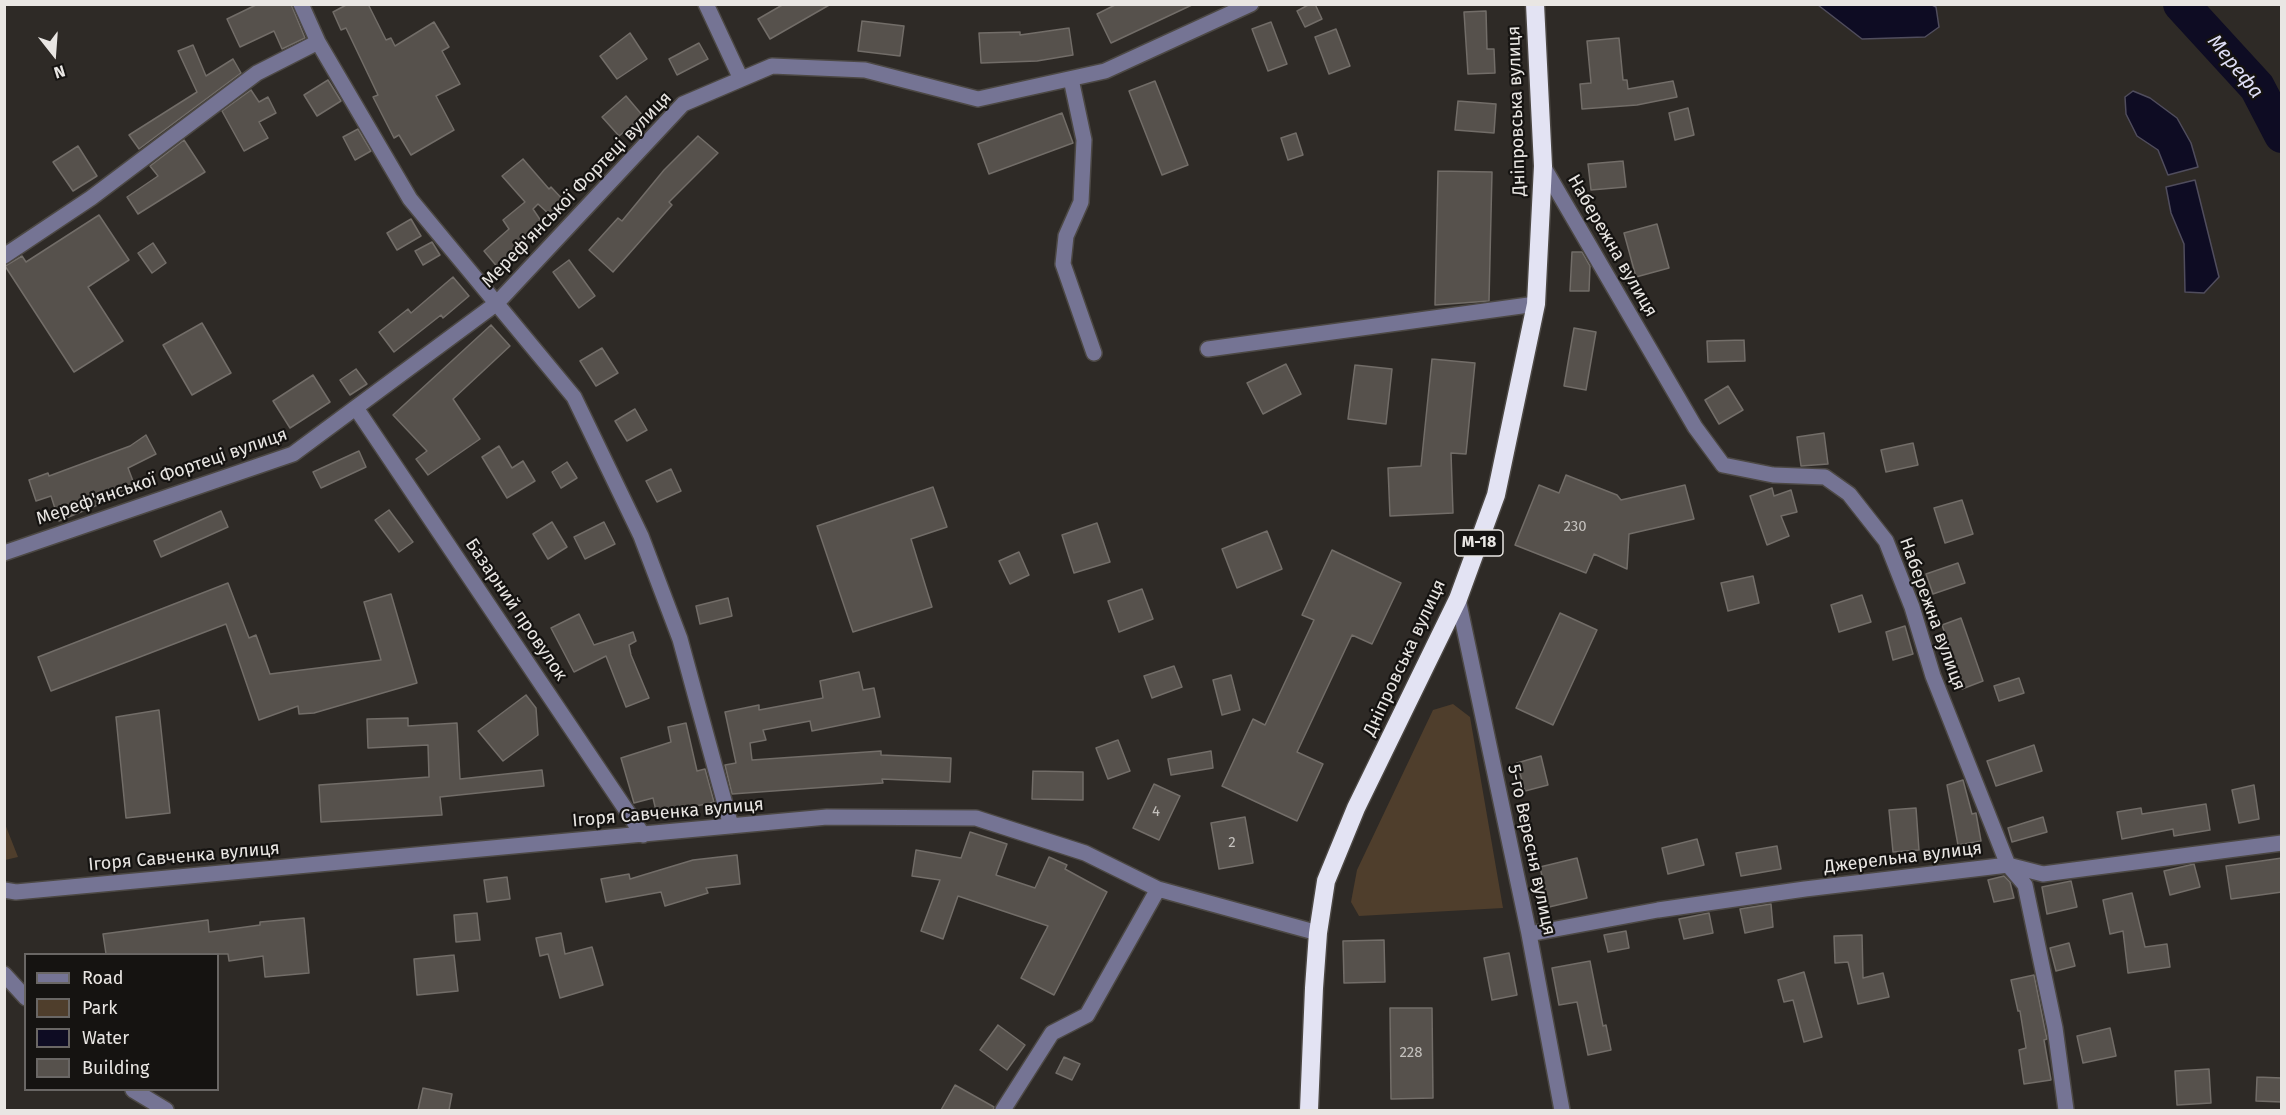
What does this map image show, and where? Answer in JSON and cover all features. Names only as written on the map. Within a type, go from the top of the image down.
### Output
[{"type":"highway","name":"Дніпровська вулиця","points":[[1309,1110],[1318,933],[1322,902],[1334,856],[1458,599],[1496,495],[1536,304],[1543,166],[1535,4]]},
{"type":"street","points":[[301,4],[318,42],[410,199],[574,397],[641,536],[680,639],[731,826]]},
{"type":"street","points":[[706,4],[741,80]]},
{"type":"street","name":"Мереф'янської Фортеці вулиця","points":[[4,552],[293,454],[496,303],[683,104],[772,66],[865,70],[978,99],[1105,71],[1251,4]]},
{"type":"street","points":[[4,256],[91,198],[257,73],[318,42]]},
{"type":"street","points":[[1071,79],[1084,140],[1081,202],[1066,236],[1063,264],[1094,353]]},
{"type":"street","name":"Набережна вулиця","points":[[1543,166],[1695,427],[1723,465],[1773,475],[1825,477],[1849,494],[1886,541],[1912,607],[1933,676],[2008,865],[2025,885],[2055,1028],[2066,1110]]},
{"type":"street","points":[[1208,349],[1536,304]]},
{"type":"street","name":"Базарний провулок","points":[[356,408],[643,835]]},
{"type":"street","name":"5-го Вересня вулиця","points":[[1458,599],[1529,934],[1562,1110]]},
{"type":"street","name":"Ігоря Савченка вулиця","points":[[4,890],[16,892],[827,818],[976,818],[1085,853],[1158,890],[1318,933]]},
{"type":"street","name":"Джерельна вулиця","points":[[1529,934],[1669,908],[2008,865],[2043,874],[2282,843]]},
{"type":"street","points":[[1003,1110],[1052,1033],[1087,1015],[1158,890]]},
{"type":"street","points":[[4,974],[24,996]]},
{"type":"street","points":[[136,1091],[166,1110]]},
{"type":"green space","points":[[1453,704],[1470,717],[1503,908],[1359,916],[1351,902],[1357,870],[1433,710]]},
{"type":"green space","points":[[5,824],[18,857],[5,860]]},
{"type":"water","points":[[1818,5],[1932,5],[1936,7],[1939,27],[1925,37],[1862,39]]},
{"type":"water","points":[[2133,91],[2150,98],[2177,118],[2191,143],[2198,167],[2168,175],[2158,150],[2137,136],[2126,114],[2125,97]]},
{"type":"water","points":[[2195,180],[2219,277],[2204,293],[2185,292],[2184,244],[2171,213],[2166,187]]},
{"type":"building","points":[[258,4],[291,4],[305,38],[282,49],[274,31],[240,47],[227,19]]},
{"type":"building","points":[[348,4],[368,4],[386,40],[391,38],[395,46],[434,22],[449,47],[442,51],[460,84],[436,96],[454,130],[411,155],[399,135],[394,138],[373,97],[378,95],[346,28],[341,30],[333,12]]},
{"type":"building","points":[[784,4],[831,4],[770,39],[758,19]]},
{"type":"building","points":[[1117,4],[1194,4],[1111,43],[1097,14]]},
{"type":"building","points":[[1310,4],[1315,4],[1322,19],[1305,27],[1297,11]]},
{"type":"building","points":[[1486,11],[1487,49],[1494,49],[1495,73],[1468,74],[1464,12]]},
{"type":"building","points":[[862,21],[904,26],[900,56],[858,51]]},
{"type":"building","points":[[1271,22],[1287,64],[1268,71],[1252,29]]},
{"type":"building","points":[[1069,28],[1073,55],[1037,61],[981,63],[979,33],[1020,32],[1020,35]]},
{"type":"building","points":[[1336,29],[1350,66],[1329,74],[1315,37]]},
{"type":"building","points":[[630,33],[647,59],[617,79],[600,56]]},
{"type":"building","points":[[1619,38],[1623,80],[1627,80],[1628,89],[1673,81],[1677,97],[1637,105],[1582,109],[1580,84],[1591,83],[1587,41]]},
{"type":"building","points":[[699,43],[708,59],[677,75],[669,59]]},
{"type":"building","points":[[193,45],[206,76],[233,59],[241,73],[139,149],[129,135],[197,92],[178,51]]},
{"type":"building","points":[[328,80],[341,101],[317,116],[304,95]]},
{"type":"building","points":[[1155,81],[1188,165],[1162,175],[1129,91]]},
{"type":"building","points":[[251,90],[259,102],[268,97],[276,113],[259,122],[268,138],[244,151],[222,111]]},
{"type":"building","points":[[626,96],[643,116],[619,136],[602,117]]},
{"type":"building","points":[[1458,101],[1496,104],[1494,133],[1455,130]]},
{"type":"building","points":[[1688,108],[1694,135],[1675,140],[1669,113]]},
{"type":"building","points":[[1062,113],[1073,143],[989,174],[978,144]]},
{"type":"building","points":[[358,129],[371,151],[355,160],[343,137]]},
{"type":"building","points":[[1296,133],[1303,155],[1288,160],[1281,138]]},
{"type":"building","points":[[698,136],[718,153],[669,202],[672,205],[613,272],[589,250],[618,218],[622,221],[664,170]]},
{"type":"building","points":[[184,140],[205,172],[138,214],[127,197],[158,176],[150,166]]},
{"type":"building","points":[[78,146],[97,176],[73,191],[53,162]]},
{"type":"building","points":[[523,159],[549,189],[551,187],[566,203],[551,216],[538,204],[533,209],[543,224],[525,240],[528,244],[499,269],[484,251],[509,229],[503,220],[525,202],[502,176]]},
{"type":"building","points":[[1623,161],[1626,187],[1591,190],[1588,164]]},
{"type":"building","points":[[1438,171],[1492,172],[1489,301],[1435,305]]},
{"type":"building","points":[[99,215],[129,260],[88,287],[123,341],[74,372],[5,266],[22,256],[26,262]]},
{"type":"building","points":[[411,219],[421,236],[397,250],[387,233]]},
{"type":"building","points":[[1657,224],[1669,268],[1636,277],[1624,233]]},
{"type":"building","points":[[432,242],[440,255],[423,265],[415,251]]},
{"type":"building","points":[[153,243],[166,263],[152,273],[138,253]]},
{"type":"building","points":[[1572,252],[1582,252],[1590,266],[1589,291],[1570,291]]},
{"type":"building","points":[[569,260],[595,296],[579,308],[553,272]]},
{"type":"building","points":[[453,277],[469,296],[443,318],[441,315],[394,352],[379,332],[408,309],[411,313]]},
{"type":"building","points":[[202,323],[231,373],[192,395],[163,345]]},
{"type":"building","points":[[491,325],[510,346],[453,399],[480,439],[428,475],[416,459],[427,451],[393,415]]},
{"type":"building","points":[[1574,328],[1596,332],[1586,390],[1564,386]]},
{"type":"building","points":[[1744,340],[1745,361],[1708,362],[1707,341]]},
{"type":"building","points":[[602,348],[618,373],[596,386],[580,361]]},
{"type":"building","points":[[1432,359],[1475,363],[1466,454],[1451,453],[1453,513],[1390,516],[1388,468],[1421,466]]},
{"type":"building","points":[[1286,364],[1301,394],[1263,414],[1247,383]]},
{"type":"building","points":[[1355,365],[1392,369],[1386,424],[1348,419]]},
{"type":"building","points":[[356,369],[367,384],[350,395],[340,380]]},
{"type":"building","points":[[313,375],[330,402],[290,428],[273,401]]},
{"type":"building","points":[[1728,386],[1743,410],[1719,424],[1705,400]]},
{"type":"building","points":[[635,409],[647,430],[627,441],[615,421]]},
{"type":"building","points":[[1824,433],[1828,464],[1801,466],[1797,437]]},
{"type":"building","points":[[146,435],[156,454],[128,468],[136,489],[59,521],[51,496],[36,501],[29,480],[48,473],[49,476],[130,446]]},
{"type":"building","points":[[1913,443],[1918,465],[1886,472],[1881,450]]},
{"type":"building","points":[[499,446],[512,468],[523,461],[535,481],[507,498],[482,457]]},
{"type":"building","points":[[359,451],[366,467],[321,488],[313,472]]},
{"type":"building","points":[[567,462],[577,478],[561,488],[552,472]]},
{"type":"building","points":[[671,469],[681,491],[657,502],[646,481]]},
{"type":"building","points":[[1566,475],[1617,495],[1621,500],[1685,485],[1694,519],[1629,534],[1627,569],[1594,554],[1586,573],[1515,545],[1539,485],[1559,493]]},
{"type":"building","points":[[933,487],[947,527],[911,539],[932,607],[853,632],[817,526]]},
{"type":"building","points":[[1772,488],[1774,496],[1791,490],[1797,512],[1781,516],[1789,536],[1767,545],[1750,496]]},
{"type":"building","points":[[1962,500],[1973,534],[1945,543],[1934,508]]},
{"type":"building","points":[[389,510],[413,542],[399,552],[375,520]]},
{"type":"building","points":[[221,511],[228,527],[161,557],[154,541]]},
{"type":"building","points":[[552,522],[567,547],[548,559],[533,534]]},
{"type":"building","points":[[604,522],[615,544],[585,559],[574,537]]},
{"type":"building","points":[[1097,523],[1110,562],[1074,573],[1062,535]]},
{"type":"building","points":[[1267,531],[1282,569],[1237,588],[1222,549]]},
{"type":"building","points":[[1332,550],[1401,583],[1372,644],[1352,635],[1297,752],[1323,764],[1297,821],[1222,786],[1253,719],[1265,725],[1314,620],[1302,615]]},
{"type":"building","points":[[1019,552],[1029,575],[1010,584],[999,561]]},
{"type":"building","points":[[1958,563],[1965,583],[1933,594],[1926,574]]},
{"type":"building","points":[[1753,576],[1759,603],[1728,611],[1721,583]]},
{"type":"building","points":[[228,583],[249,638],[256,635],[270,674],[381,660],[364,602],[391,594],[417,683],[314,713],[299,714],[298,706],[259,720],[226,624],[51,691],[38,657]]},
{"type":"building","points":[[1142,589],[1153,619],[1119,632],[1108,601]]},
{"type":"building","points":[[1862,595],[1871,622],[1839,632],[1831,605]]},
{"type":"building","points":[[728,598],[732,616],[700,624],[696,606]]},
{"type":"building","points":[[1560,613],[1597,630],[1553,725],[1516,708]]},
{"type":"building","points":[[579,614],[594,645],[633,632],[636,641],[629,645],[631,655],[649,698],[626,707],[606,656],[574,672],[551,628]]},
{"type":"building","points":[[1961,618],[1983,681],[1962,689],[1952,665],[1956,664],[1942,625]]},
{"type":"building","points":[[1905,626],[1913,654],[1893,660],[1886,632]]},
{"type":"building","points":[[1174,666],[1182,687],[1152,698],[1144,676]]},
{"type":"building","points":[[859,672],[863,690],[874,688],[880,717],[812,731],[810,721],[763,730],[766,740],[750,743],[752,760],[881,751],[881,755],[951,758],[950,782],[882,779],[883,783],[732,794],[725,765],[736,763],[725,712],[759,705],[759,710],[823,698],[820,681]]},
{"type":"building","points":[[1231,675],[1240,710],[1222,715],[1213,680]]},
{"type":"building","points":[[2019,678],[2024,693],[1999,701],[1994,686]]},
{"type":"building","points":[[526,695],[536,708],[538,735],[503,761],[478,731]]},
{"type":"building","points":[[159,710],[170,813],[126,818],[116,717]]},
{"type":"building","points":[[408,718],[408,726],[457,723],[460,779],[542,770],[544,786],[440,797],[442,815],[321,822],[319,785],[429,777],[428,745],[368,748],[367,719]]},
{"type":"building","points":[[686,723],[697,771],[705,769],[714,802],[657,815],[653,798],[634,803],[621,758],[671,742],[668,727]]},
{"type":"building","points":[[1118,740],[1130,771],[1108,779],[1096,748]]},
{"type":"building","points":[[2034,745],[2042,771],[1996,786],[1987,761]]},
{"type":"building","points":[[1211,751],[1213,768],[1171,775],[1168,759]]},
{"type":"building","points":[[1541,756],[1548,785],[1525,791],[1517,763]]},
{"type":"building","points":[[1033,771],[1083,772],[1083,800],[1032,799]]},
{"type":"building","points":[[1963,780],[1972,814],[1976,813],[1981,841],[1958,845],[1947,785]]},
{"type":"building","points":[[1154,784],[1180,796],[1159,840],[1133,828]]},
{"type":"building","points":[[2254,785],[2259,819],[2239,823],[2232,790]]},
{"type":"building","points":[[2206,804],[2210,830],[2174,836],[2173,829],[2122,839],[2117,812],[2141,808],[2142,814]]},
{"type":"building","points":[[1916,808],[1919,850],[1893,852],[1889,810]]},
{"type":"building","points":[[1245,817],[1253,863],[1219,869],[1211,823]]},
{"type":"building","points":[[2043,817],[2047,832],[2012,842],[2008,828]]},
{"type":"building","points":[[970,832],[1007,844],[996,875],[1035,888],[1049,857],[1067,865],[1065,869],[1107,892],[1054,995],[1021,978],[1048,926],[958,896],[943,939],[921,931],[940,880],[912,876],[916,850],[961,858]]},
{"type":"building","points":[[1697,839],[1704,865],[1668,874],[1662,848]]},
{"type":"building","points":[[1777,846],[1781,869],[1741,876],[1736,853]]},
{"type":"building","points":[[737,855],[740,884],[706,888],[708,893],[665,906],[661,892],[606,902],[601,879],[629,874],[630,879],[693,860]]},
{"type":"building","points":[[1577,858],[1587,898],[1549,907],[1540,867]]},
{"type":"building","points":[[2282,858],[2282,892],[2231,899],[2226,866]]},
{"type":"building","points":[[2194,864],[2200,887],[2170,895],[2164,871]]},
{"type":"building","points":[[2004,876],[2010,882],[2014,898],[1994,902],[1988,880]]},
{"type":"building","points":[[507,877],[510,899],[487,902],[484,880]]},
{"type":"building","points":[[2071,881],[2077,907],[2047,914],[2042,887]]},
{"type":"building","points":[[2132,893],[2145,947],[2167,944],[2170,967],[2128,973],[2123,931],[2110,934],[2103,900]]},
{"type":"building","points":[[1771,904],[1773,927],[1745,933],[1740,909]]},
{"type":"building","points":[[477,913],[480,940],[456,942],[454,915]]},
{"type":"building","points":[[1709,913],[1713,933],[1684,939],[1679,919]]},
{"type":"building","points":[[304,918],[309,973],[265,977],[263,956],[229,961],[228,954],[219,953],[106,953],[103,934],[208,920],[209,932],[260,925],[260,922]]},
{"type":"building","points":[[1626,931],[1629,948],[1608,952],[1604,935]]},
{"type":"building","points":[[561,933],[565,954],[592,947],[603,985],[560,998],[548,954],[540,956],[536,938]]},
{"type":"building","points":[[1862,935],[1863,978],[1883,973],[1889,997],[1858,1004],[1848,962],[1835,963],[1834,936]]},
{"type":"building","points":[[1384,940],[1385,982],[1344,983],[1343,941]]},
{"type":"building","points":[[2069,943],[2075,966],[2056,971],[2050,948]]},
{"type":"building","points":[[1509,953],[1517,995],[1492,1000],[1484,958]]},
{"type":"building","points":[[454,955],[458,991],[417,995],[414,959]]},
{"type":"building","points":[[1590,961],[1603,1026],[1606,1025],[1611,1050],[1588,1055],[1577,1002],[1559,1005],[1552,968]]},
{"type":"building","points":[[1804,972],[1822,1037],[1804,1042],[1793,1000],[1784,1002],[1778,980]]},
{"type":"building","points":[[2034,975],[2047,1039],[2044,1040],[2051,1080],[2024,1084],[2019,1050],[2026,1048],[2020,1011],[2018,1011],[2011,980]]},
{"type":"building","points":[[1390,1008],[1432,1008],[1433,1098],[1391,1099]]},
{"type":"building","points":[[998,1025],[1025,1045],[1007,1070],[980,1050]]},
{"type":"building","points":[[2110,1028],[2116,1056],[2083,1063],[2077,1036]]},
{"type":"building","points":[[1064,1057],[1080,1064],[1072,1080],[1056,1073]]},
{"type":"building","points":[[2209,1069],[2211,1103],[2177,1105],[2175,1071]]},
{"type":"building","points":[[2257,1077],[2282,1078],[2282,1102],[2256,1101]]},
{"type":"building","points":[[955,1085],[994,1107],[993,1110],[941,1110]]},
{"type":"building","points":[[423,1088],[452,1094],[449,1110],[418,1110]]},
{"type":"waterway","name":"Мерефа","points":[[2181,4],[2257,87],[2282,135]]}]
